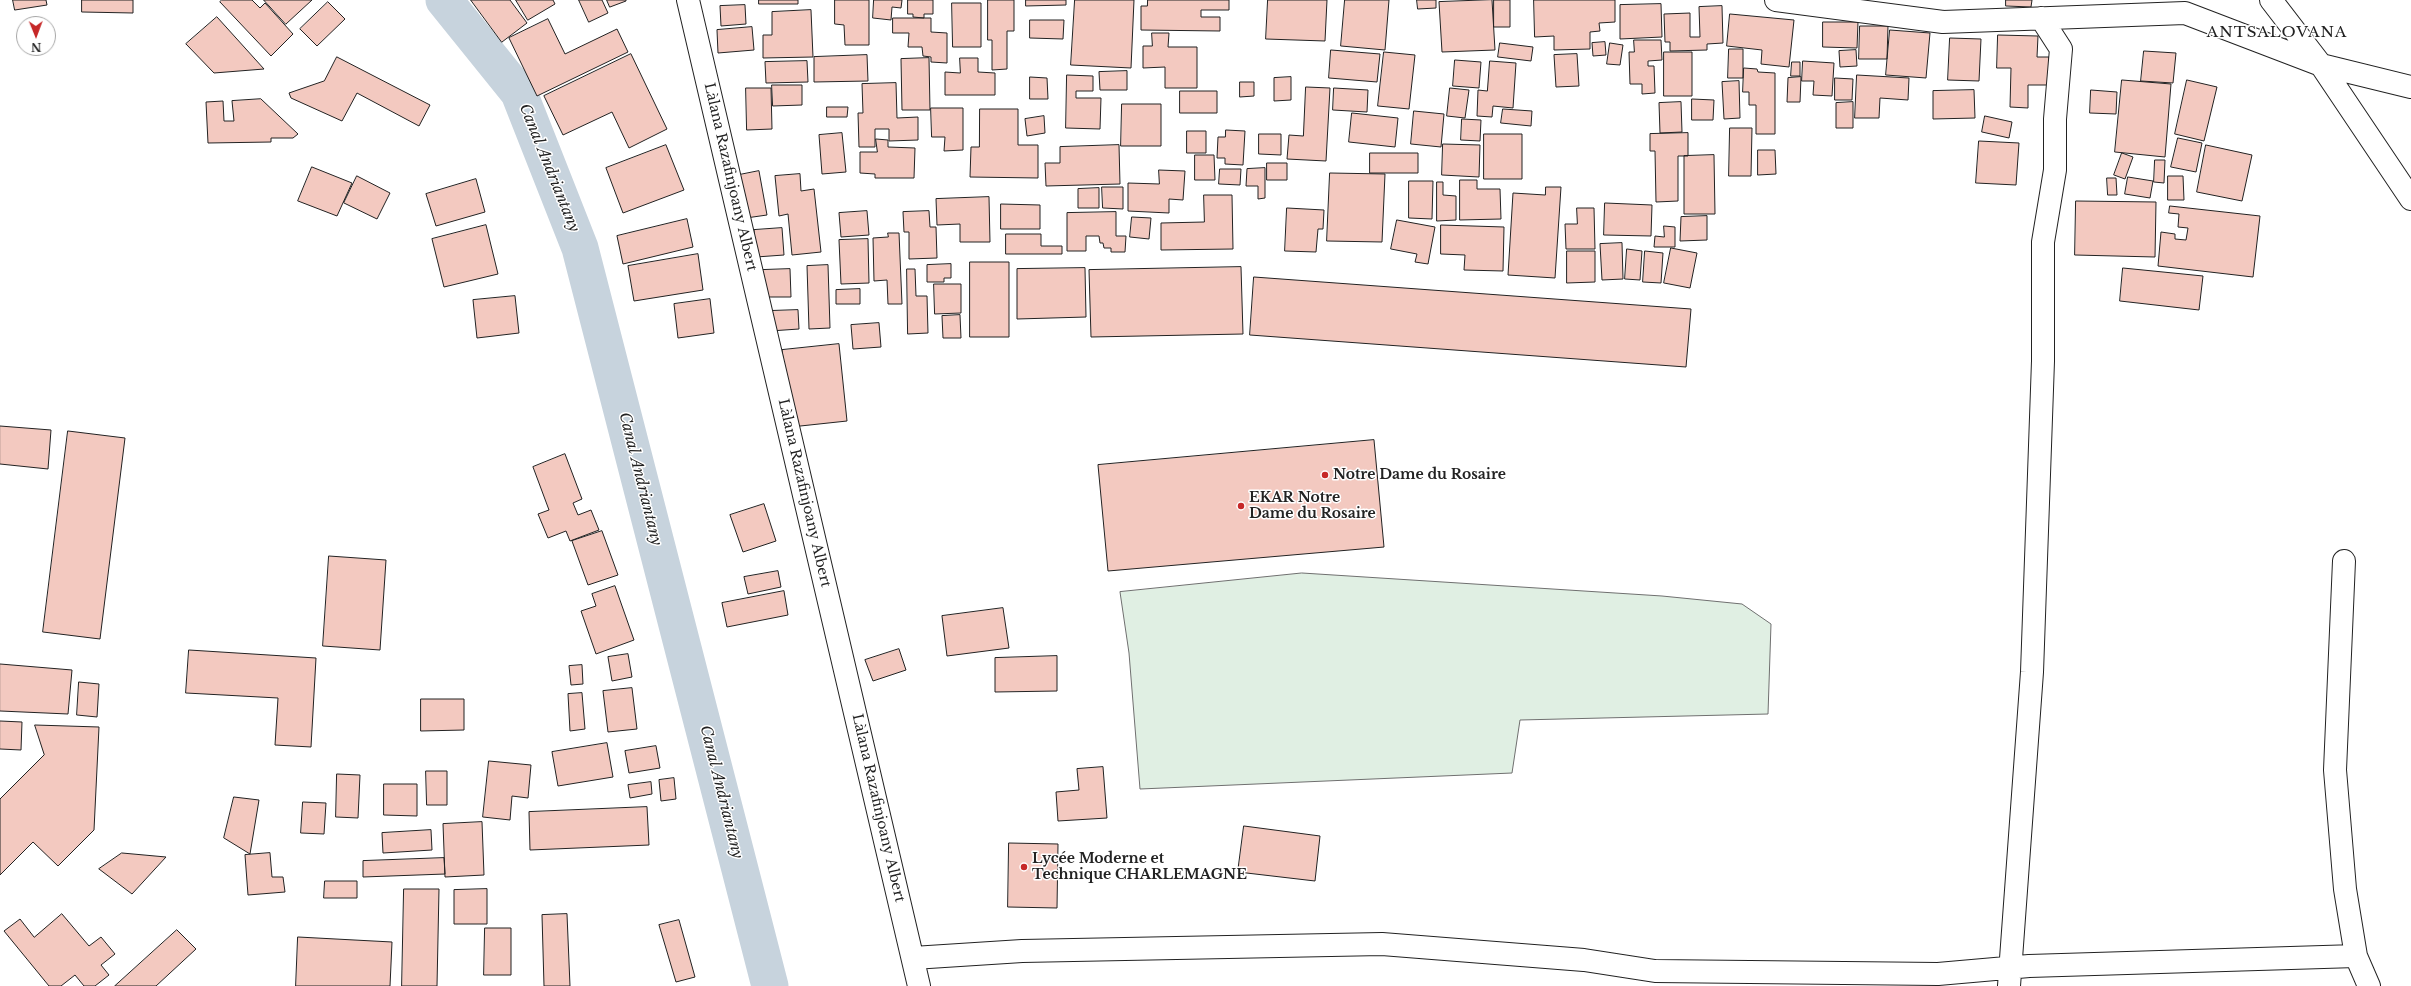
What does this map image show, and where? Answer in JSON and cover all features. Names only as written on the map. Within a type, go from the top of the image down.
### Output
[{"type":"street","name":"Làlana Razafinjoany Albert","points":[[688,0],[919,986]]},
{"type":"street","points":[[1776,0],[1943,22],[2185,13],[2322,65],[2411,87]]},
{"type":"street","points":[[2271,0],[2322,65],[2411,199]]},
{"type":"street","points":[[2009,977],[2032,672],[2043,362],[2043,242],[2055,170],[2055,119],[2061,49],[2041,18]]},
{"type":"street","points":[[2344,561],[2335,770],[2345,889],[2356,956],[2369,986]]},
{"type":"street","points":[[913,958],[1022,951],[1382,944],[1584,960],[1655,972],[1938,974],[2009,977],[2356,956]]},
{"type":"green space","points":[[1302,573],[1662,596],[1742,604],[1771,624],[1768,714],[1520,720],[1512,773],[1140,789],[1129,653],[1120,592]]},
{"type":"building","points":[[13,0],[46,0],[47,5],[15,10]]},
{"type":"building","points":[[82,0],[133,0],[133,13],[82,12]]},
{"type":"building","points":[[222,0],[252,0],[260,8],[265,3],[293,34],[271,56],[220,2]]},
{"type":"building","points":[[264,0],[312,0],[286,24]]},
{"type":"building","points":[[471,0],[510,0],[527,23],[502,42]]},
{"type":"building","points":[[516,0],[553,0],[555,4],[528,20]]},
{"type":"building","points":[[579,0],[602,0],[608,13],[589,22]]},
{"type":"building","points":[[607,0],[626,0],[626,1],[610,7]]},
{"type":"building","points":[[759,0],[798,0],[798,4],[759,4]]},
{"type":"building","points":[[835,0],[869,0],[869,45],[845,45],[844,25],[835,24]]},
{"type":"building","points":[[874,0],[902,0],[901,8],[892,7],[891,20],[873,18]]},
{"type":"building","points":[[908,0],[933,0],[933,14],[924,14],[924,18],[913,17],[913,14],[908,14]]},
{"type":"building","points":[[988,0],[1014,0],[1014,31],[1007,31],[1007,69],[992,70],[992,40],[988,40]]},
{"type":"building","points":[[1026,0],[1066,0],[1066,5],[1026,6]]},
{"type":"building","points":[[1075,0],[1134,0],[1131,68],[1071,65]]},
{"type":"building","points":[[1148,0],[1229,0],[1229,10],[1201,10],[1201,17],[1220,17],[1220,31],[1141,30],[1141,6],[1147,6]]},
{"type":"building","points":[[1268,0],[1327,0],[1325,41],[1266,39]]},
{"type":"building","points":[[1345,0],[1389,0],[1385,50],[1341,46]]},
{"type":"building","points":[[1417,0],[1436,0],[1436,8],[1418,9]]},
{"type":"building","points":[[1492,0],[1495,50],[1442,52],[1439,2]]},
{"type":"building","points":[[1494,0],[1510,0],[1510,27],[1494,27]]},
{"type":"building","points":[[1534,0],[1615,0],[1615,22],[1599,23],[1600,31],[1590,32],[1590,49],[1554,50],[1554,36],[1535,37]]},
{"type":"building","points":[[2006,0],[2032,0],[2031,7],[2006,6]]},
{"type":"building","points":[[328,2],[345,19],[317,46],[300,29]]},
{"type":"building","points":[[952,3],[981,3],[981,47],[953,47]]},
{"type":"building","points":[[1661,4],[1662,37],[1620,39],[1620,5]]},
{"type":"building","points":[[745,5],[746,24],[721,26],[720,6]]},
{"type":"building","points":[[1722,6],[1723,43],[1707,44],[1707,50],[1670,51],[1670,42],[1665,42],[1664,14],[1690,13],[1690,37],[1700,37],[1699,7]]},
{"type":"building","points":[[811,10],[813,57],[763,58],[763,35],[772,35],[772,12]]},
{"type":"building","points":[[1730,14],[1794,20],[1789,67],[1761,64],[1762,50],[1727,46]]},
{"type":"building","points":[[217,17],[264,69],[214,73],[186,44]]},
{"type":"building","points":[[893,18],[931,18],[931,32],[947,33],[947,63],[931,62],[931,57],[923,56],[922,47],[908,47],[909,33],[893,33]]},
{"type":"building","points":[[548,19],[565,54],[617,29],[628,52],[537,96],[509,38]]},
{"type":"building","points":[[1030,20],[1064,20],[1063,39],[1030,38]]},
{"type":"building","points":[[1823,22],[1858,22],[1857,48],[1823,47]]},
{"type":"building","points":[[1860,26],[1888,26],[1887,59],[1859,59]]},
{"type":"building","points":[[752,27],[754,50],[718,53],[717,30]]},
{"type":"building","points":[[1890,30],[1930,33],[1926,78],[1886,75]]},
{"type":"building","points":[[1152,33],[1169,33],[1168,47],[1197,47],[1197,88],[1165,88],[1165,67],[1143,68],[1143,46],[1152,46]]},
{"type":"building","points":[[1998,35],[2038,36],[2037,57],[2049,57],[2048,85],[2028,85],[2028,108],[2010,107],[2011,68],[1997,68]]},
{"type":"building","points":[[1950,38],[1981,39],[1979,81],[1948,80]]},
{"type":"building","points":[[1634,40],[1661,40],[1662,60],[1648,61],[1648,66],[1654,66],[1655,93],[1642,94],[1642,84],[1630,84],[1629,52],[1634,52]]},
{"type":"building","points":[[1605,42],[1606,55],[1593,56],[1592,43]]},
{"type":"building","points":[[1500,43],[1533,47],[1531,61],[1498,57]]},
{"type":"building","points":[[1610,43],[1623,45],[1620,65],[1607,64]]},
{"type":"building","points":[[1729,49],[1743,49],[1743,78],[1728,78]]},
{"type":"building","points":[[1331,50],[1380,54],[1377,82],[1329,78]]},
{"type":"building","points":[[1856,50],[1857,66],[1840,67],[1839,51]]},
{"type":"building","points":[[2144,51],[2176,53],[2173,83],[2141,81]]},
{"type":"building","points":[[1384,52],[1415,55],[1409,109],[1378,106]]},
{"type":"building","points":[[1664,52],[1692,52],[1692,96],[1664,96]]},
{"type":"building","points":[[631,54],[667,129],[629,148],[612,112],[563,135],[544,96]]},
{"type":"building","points":[[1577,54],[1579,86],[1556,87],[1554,55]]},
{"type":"building","points":[[867,55],[868,81],[814,82],[814,57]]},
{"type":"building","points":[[337,57],[430,105],[419,126],[357,93],[342,121],[291,98],[289,93],[324,81]]},
{"type":"building","points":[[929,58],[930,110],[902,110],[901,59]]},
{"type":"building","points":[[960,58],[978,58],[978,72],[995,73],[995,95],[945,95],[945,72],[960,73]]},
{"type":"building","points":[[1455,60],[1481,62],[1479,88],[1453,86]]},
{"type":"building","points":[[807,61],[808,82],[766,83],[765,62]]},
{"type":"building","points":[[1490,61],[1516,63],[1513,108],[1493,106],[1492,117],[1477,116],[1478,90],[1487,91]]},
{"type":"building","points":[[1803,61],[1834,63],[1832,96],[1813,95],[1814,81],[1802,81]]},
{"type":"building","points":[[1792,62],[1800,62],[1800,76],[1791,76]]},
{"type":"building","points":[[1744,68],[1757,69],[1758,72],[1775,73],[1775,134],[1756,134],[1756,105],[1749,105],[1749,92],[1743,92]]},
{"type":"building","points":[[1127,71],[1127,90],[1100,90],[1099,72]]},
{"type":"building","points":[[1067,75],[1093,76],[1093,91],[1076,91],[1076,98],[1101,98],[1100,129],[1066,128]]},
{"type":"building","points":[[1857,75],[1909,78],[1908,100],[1880,98],[1879,118],[1855,118]]},
{"type":"building","points":[[1030,77],[1047,78],[1048,99],[1030,99]]},
{"type":"building","points":[[1291,77],[1291,100],[1274,101],[1274,78]]},
{"type":"building","points":[[1801,77],[1800,102],[1787,102],[1788,78]]},
{"type":"building","points":[[1835,78],[1853,79],[1852,100],[1835,100]]},
{"type":"building","points":[[2122,80],[2171,84],[2165,157],[2115,152]]},
{"type":"building","points":[[2187,80],[2217,87],[2204,141],[2175,134]]},
{"type":"building","points":[[1739,81],[1740,118],[1724,119],[1722,82]]},
{"type":"building","points":[[1240,82],[1254,82],[1254,96],[1240,97]]},
{"type":"building","points":[[896,83],[897,118],[918,117],[918,140],[889,141],[889,129],[875,129],[875,147],[859,147],[858,113],[863,113],[862,84]]},
{"type":"building","points":[[772,85],[802,85],[802,105],[773,106]]},
{"type":"building","points":[[1306,87],[1330,88],[1326,161],[1287,159],[1289,135],[1303,136]]},
{"type":"building","points":[[746,88],[771,88],[772,129],[747,130]]},
{"type":"building","points":[[1334,88],[1368,90],[1367,112],[1333,110]]},
{"type":"building","points":[[1450,88],[1469,90],[1465,118],[1447,116]]},
{"type":"building","points":[[1974,90],[1975,118],[1933,119],[1933,91]]},
{"type":"building","points":[[2091,90],[2117,92],[2116,114],[2090,113]]},
{"type":"building","points":[[1180,91],[1217,91],[1217,113],[1180,113]]},
{"type":"building","points":[[261,99],[298,134],[293,138],[271,138],[271,142],[208,143],[206,102],[223,101],[224,121],[234,121],[232,101]]},
{"type":"building","points":[[1692,99],[1714,100],[1713,120],[1692,120]]},
{"type":"building","points":[[1681,102],[1682,132],[1660,133],[1659,103]]},
{"type":"building","points":[[1853,102],[1853,128],[1836,128],[1836,103]]},
{"type":"building","points":[[1122,104],[1161,104],[1161,146],[1121,146]]},
{"type":"building","points":[[827,107],[848,107],[847,117],[827,117]]},
{"type":"building","points":[[931,108],[963,108],[963,150],[944,151],[945,137],[932,137]]},
{"type":"building","points":[[980,109],[1018,109],[1018,145],[1038,145],[1038,178],[970,177],[971,147],[979,147]]},
{"type":"building","points":[[1503,109],[1532,111],[1531,126],[1501,123]]},
{"type":"building","points":[[1414,111],[1444,114],[1441,147],[1411,144]]},
{"type":"building","points":[[1352,113],[1398,118],[1395,147],[1349,142]]},
{"type":"building","points":[[1044,116],[1045,133],[1027,136],[1025,119]]},
{"type":"building","points":[[1985,116],[2012,122],[2009,138],[1982,132]]},
{"type":"building","points":[[1462,119],[1481,120],[1480,141],[1461,140]]},
{"type":"building","points":[[1730,128],[1752,128],[1751,176],[1729,176]]},
{"type":"building","points":[[1226,130],[1245,131],[1243,165],[1225,164],[1225,158],[1217,158],[1218,137],[1225,137]]},
{"type":"building","points":[[1187,131],[1206,131],[1206,153],[1187,153]]},
{"type":"building","points":[[842,133],[846,172],[822,174],[819,135]]},
{"type":"building","points":[[1688,133],[1688,156],[1678,156],[1678,201],[1656,202],[1655,151],[1650,151],[1650,134]]},
{"type":"building","points":[[1259,134],[1281,134],[1281,155],[1259,154]]},
{"type":"building","points":[[1484,134],[1522,134],[1522,179],[1484,179]]},
{"type":"building","points":[[2178,138],[2202,143],[2196,172],[2171,167]]},
{"type":"building","points":[[876,139],[888,140],[888,147],[915,148],[914,178],[875,178],[875,174],[860,173],[860,152],[877,152]]},
{"type":"building","points":[[1979,141],[2019,143],[2016,185],[1976,183]]},
{"type":"building","points":[[1443,144],[1480,145],[1479,177],[1442,175]]},
{"type":"building","points":[[666,145],[684,190],[623,213],[606,168]]},
{"type":"building","points":[[1119,145],[1120,184],[1046,186],[1045,163],[1060,163],[1060,147]]},
{"type":"building","points":[[2206,145],[2252,155],[2242,201],[2197,192]]},
{"type":"building","points":[[1758,150],[1775,150],[1776,174],[1758,175]]},
{"type":"building","points":[[1370,153],[1418,153],[1418,173],[1370,173]]},
{"type":"building","points":[[2122,153],[2133,157],[2125,179],[2114,175]]},
{"type":"building","points":[[1195,155],[1214,155],[1215,180],[1195,180]]},
{"type":"building","points":[[1714,155],[1715,214],[1684,214],[1684,156]]},
{"type":"building","points":[[2155,160],[2165,160],[2164,183],[2154,182]]},
{"type":"building","points":[[1267,163],[1287,163],[1287,180],[1267,180]]},
{"type":"building","points":[[312,167],[352,183],[337,216],[298,201]]},
{"type":"building","points":[[1265,168],[1265,198],[1258,199],[1258,186],[1246,186],[1247,169]]},
{"type":"building","points":[[1220,169],[1241,169],[1240,185],[1219,184]]},
{"type":"building","points":[[1159,170],[1185,171],[1183,200],[1169,199],[1169,213],[1128,211],[1128,183],[1159,184]]},
{"type":"building","points":[[759,171],[767,215],[746,218],[739,175]]},
{"type":"building","points":[[1330,173],[1385,174],[1382,242],[1327,241]]},
{"type":"building","points":[[800,174],[801,191],[814,189],[821,252],[792,255],[788,214],[779,216],[775,176]]},
{"type":"building","points":[[357,176],[390,193],[377,219],[344,203]]},
{"type":"building","points":[[2168,176],[2183,176],[2184,200],[2168,200]]},
{"type":"building","points":[[2128,177],[2153,181],[2150,198],[2125,194]]},
{"type":"building","points":[[2107,178],[2116,178],[2117,195],[2108,195]]},
{"type":"building","points":[[476,179],[485,212],[436,226],[426,194]]},
{"type":"building","points":[[1460,180],[1477,180],[1477,189],[1500,189],[1501,219],[1460,220]]},
{"type":"building","points":[[1409,181],[1433,181],[1432,219],[1409,218]]},
{"type":"building","points":[[1437,182],[1443,182],[1443,195],[1456,196],[1456,220],[1437,221]]},
{"type":"building","points":[[1102,187],[1123,187],[1123,209],[1103,208]]},
{"type":"building","points":[[1546,187],[1561,187],[1555,278],[1508,275],[1513,193],[1545,195]]},
{"type":"building","points":[[1099,188],[1099,208],[1078,208],[1078,189]]},
{"type":"building","points":[[1204,195],[1232,195],[1233,249],[1161,250],[1161,223],[1204,222]]},
{"type":"building","points":[[989,197],[990,242],[960,242],[960,224],[937,225],[936,199]]},
{"type":"building","points":[[2076,201],[2156,202],[2155,257],[2075,255]]},
{"type":"building","points":[[1605,203],[1652,205],[1651,236],[1604,235]]},
{"type":"building","points":[[1001,204],[1040,205],[1040,229],[1001,229]]},
{"type":"building","points":[[2170,206],[2260,216],[2253,277],[2158,266],[2161,232],[2175,234],[2175,239],[2186,240],[2188,228],[2178,227],[2179,214],[2169,213]]},
{"type":"building","points":[[1287,208],[1324,210],[1323,229],[1318,229],[1316,252],[1285,251]]},
{"type":"building","points":[[1577,208],[1594,208],[1595,249],[1566,249],[1565,224],[1577,224]]},
{"type":"building","points":[[867,211],[869,235],[841,237],[839,213]]},
{"type":"building","points":[[929,211],[930,227],[936,227],[937,258],[909,259],[909,232],[904,232],[903,212]]},
{"type":"building","points":[[1116,212],[1116,236],[1126,236],[1125,252],[1111,252],[1111,248],[1104,248],[1103,243],[1100,243],[1099,236],[1086,236],[1086,251],[1067,251],[1067,213]]},
{"type":"building","points":[[1707,216],[1707,240],[1680,241],[1681,217]]},
{"type":"building","points":[[1132,217],[1151,218],[1149,239],[1130,237]]},
{"type":"building","points":[[687,219],[693,247],[623,264],[617,236]]},
{"type":"building","points":[[1397,220],[1435,227],[1428,264],[1415,262],[1417,254],[1391,249]]},
{"type":"building","points":[[486,225],[498,274],[444,287],[432,239]]},
{"type":"building","points":[[1441,225],[1504,227],[1503,271],[1464,270],[1465,255],[1441,254]]},
{"type":"building","points":[[1664,226],[1675,227],[1675,247],[1654,247],[1655,236],[1664,237]]},
{"type":"building","points":[[782,228],[784,255],[756,257],[754,230]]},
{"type":"building","points":[[888,233],[899,233],[902,304],[888,304],[887,280],[874,281],[873,238],[888,237]]},
{"type":"building","points":[[1006,234],[1041,234],[1041,246],[1062,246],[1062,254],[1006,254]]},
{"type":"building","points":[[868,239],[869,283],[841,284],[839,240]]},
{"type":"building","points":[[1622,243],[1623,279],[1602,280],[1600,244]]},
{"type":"building","points":[[1671,248],[1697,253],[1690,288],[1664,283]]},
{"type":"building","points":[[1627,249],[1642,251],[1640,280],[1625,279]]},
{"type":"building","points":[[1567,251],[1595,251],[1595,282],[1567,283]]},
{"type":"building","points":[[1645,251],[1663,253],[1661,283],[1643,282]]},
{"type":"building","points":[[698,254],[703,290],[634,301],[628,266]]},
{"type":"building","points":[[970,262],[1009,262],[1009,337],[970,337]]},
{"type":"building","points":[[951,264],[951,278],[944,278],[944,282],[927,282],[927,265]]},
{"type":"building","points":[[828,265],[830,328],[809,329],[807,266]]},
{"type":"building","points":[[1241,267],[1243,334],[1091,337],[1089,270]]},
{"type":"building","points":[[1085,268],[1086,317],[1017,319],[1017,269]]},
{"type":"building","points":[[2123,268],[2203,276],[2199,310],[2120,301]]},
{"type":"building","points":[[790,269],[791,297],[763,297],[762,270]]},
{"type":"building","points":[[907,269],[915,269],[916,296],[927,296],[928,333],[908,334]]},
{"type":"building","points":[[1254,277],[1691,309],[1686,367],[1250,335]]},
{"type":"building","points":[[934,284],[961,284],[961,313],[935,314]]},
{"type":"building","points":[[860,289],[860,304],[836,304],[836,290]]},
{"type":"building","points":[[515,296],[519,333],[477,338],[473,300]]},
{"type":"building","points":[[710,299],[714,333],[678,338],[674,304]]},
{"type":"building","points":[[798,310],[799,329],[770,331],[769,311]]},
{"type":"building","points":[[960,315],[961,338],[943,338],[942,316]]},
{"type":"building","points":[[879,323],[881,347],[853,349],[851,325]]},
{"type":"building","points":[[839,344],[847,421],[791,427],[782,350]]},
{"type":"building","points":[[0,426],[51,430],[48,469],[0,464]]},
{"type":"building","points":[[68,431],[125,438],[100,639],[43,632]]},
{"type":"building","name":"EKAR Notre Dame du Rosaire","points":[[1374,440],[1384,547],[1108,571],[1098,465]]},
{"type":"building","points":[[565,454],[582,499],[573,503],[578,515],[591,510],[599,530],[570,541],[566,531],[548,538],[538,514],[549,510],[533,467]]},
{"type":"building","points":[[764,504],[776,541],[743,552],[730,515]]},
{"type":"building","points":[[602,531],[618,575],[588,585],[572,541]]},
{"type":"building","points":[[329,556],[386,560],[380,650],[323,646]]},
{"type":"building","points":[[778,571],[781,587],[748,594],[744,577]]},
{"type":"building","points":[[615,586],[634,640],[596,654],[581,611],[596,606],[592,594]]},
{"type":"building","points":[[784,591],[788,615],[727,627],[722,603]]},
{"type":"building","points":[[1003,608],[1009,648],[947,656],[942,616]]},
{"type":"building","points":[[899,649],[906,670],[873,681],[865,660]]},
{"type":"building","points":[[189,650],[316,658],[311,747],[275,745],[278,698],[186,693]]},
{"type":"building","points":[[628,654],[632,677],[612,681],[608,657]]},
{"type":"building","points":[[1057,656],[1057,691],[995,692],[995,658]]},
{"type":"building","points":[[0,664],[72,670],[68,714],[0,711]]},
{"type":"building","points":[[582,665],[583,684],[571,685],[569,666]]},
{"type":"building","points":[[79,682],[99,684],[97,717],[77,715]]},
{"type":"building","points":[[632,688],[637,729],[608,732],[603,691]]},
{"type":"building","points":[[582,693],[585,729],[570,731],[568,694]]},
{"type":"building","points":[[421,699],[464,699],[464,730],[421,731]]},
{"type":"building","points":[[0,721],[22,722],[21,750],[0,749]]},
{"type":"building","points":[[35,725],[99,727],[94,830],[58,866],[33,842],[0,875],[0,799],[44,755]]},
{"type":"building","points":[[607,743],[613,777],[558,786],[552,752]]},
{"type":"building","points":[[656,746],[660,768],[629,773],[625,751]]},
{"type":"building","points":[[489,761],[531,765],[528,798],[512,796],[510,820],[483,817]]},
{"type":"building","points":[[1103,767],[1107,818],[1058,821],[1056,792],[1079,790],[1077,769]]},
{"type":"building","points":[[426,771],[447,771],[447,805],[427,805]]},
{"type":"building","points":[[337,774],[360,775],[358,818],[336,817]]},
{"type":"building","points":[[674,778],[676,799],[661,801],[659,780]]},
{"type":"building","points":[[651,782],[652,794],[630,798],[628,785]]},
{"type":"building","points":[[384,784],[417,784],[417,816],[384,815]]},
{"type":"building","points":[[234,797],[259,800],[250,854],[224,838]]},
{"type":"building","points":[[303,802],[326,803],[324,834],[301,833]]},
{"type":"building","points":[[647,807],[649,845],[530,850],[529,812]]},
{"type":"building","points":[[482,822],[484,875],[445,877],[443,824]]},
{"type":"building","points":[[1244,826],[1320,836],[1315,881],[1238,872]]},
{"type":"building","points":[[431,830],[432,850],[383,853],[382,833]]},
{"type":"building","points":[[1009,843],[1058,844],[1057,908],[1008,907]]},
{"type":"building","points":[[122,853],[166,857],[132,894],[99,869]]},
{"type":"building","points":[[270,853],[272,877],[283,877],[285,892],[248,895],[245,855]]},
{"type":"building","points":[[444,858],[445,874],[363,877],[363,861]]},
{"type":"building","points":[[325,881],[357,881],[357,898],[324,898]]},
{"type":"building","points":[[404,889],[439,889],[437,986],[402,986]]},
{"type":"building","points":[[487,889],[487,924],[454,924],[454,890]]},
{"type":"building","points":[[62,914],[89,946],[101,937],[115,954],[101,965],[109,975],[95,986],[84,986],[75,975],[61,986],[49,986],[4,931],[20,919],[34,937]]},
{"type":"building","points":[[567,914],[570,986],[544,986],[542,915]]},
{"type":"building","points":[[679,920],[695,977],[676,982],[659,925]]},
{"type":"building","points":[[485,928],[511,928],[511,975],[484,975]]},
{"type":"building","points":[[177,930],[196,949],[156,986],[115,986]]},
{"type":"building","points":[[298,937],[392,942],[390,986],[296,986]]},
{"type":"waterway","name":"Canal Andriantany","points":[[444,0],[519,93],[580,248],[770,986]]},
{"type":"place","name":"Notre Dame du Rosaire","points":[[1325,475]]},
{"type":"place","name":"EKAR Notre Dame du Rosaire","points":[[1241,506]]},
{"type":"place","name":"Lycée Moderne et Technique CHARLEMAGNE","points":[[1024,867]]},
{"type":"district","name":"ANTSALOVANA","points":[[2277,33]]}]
